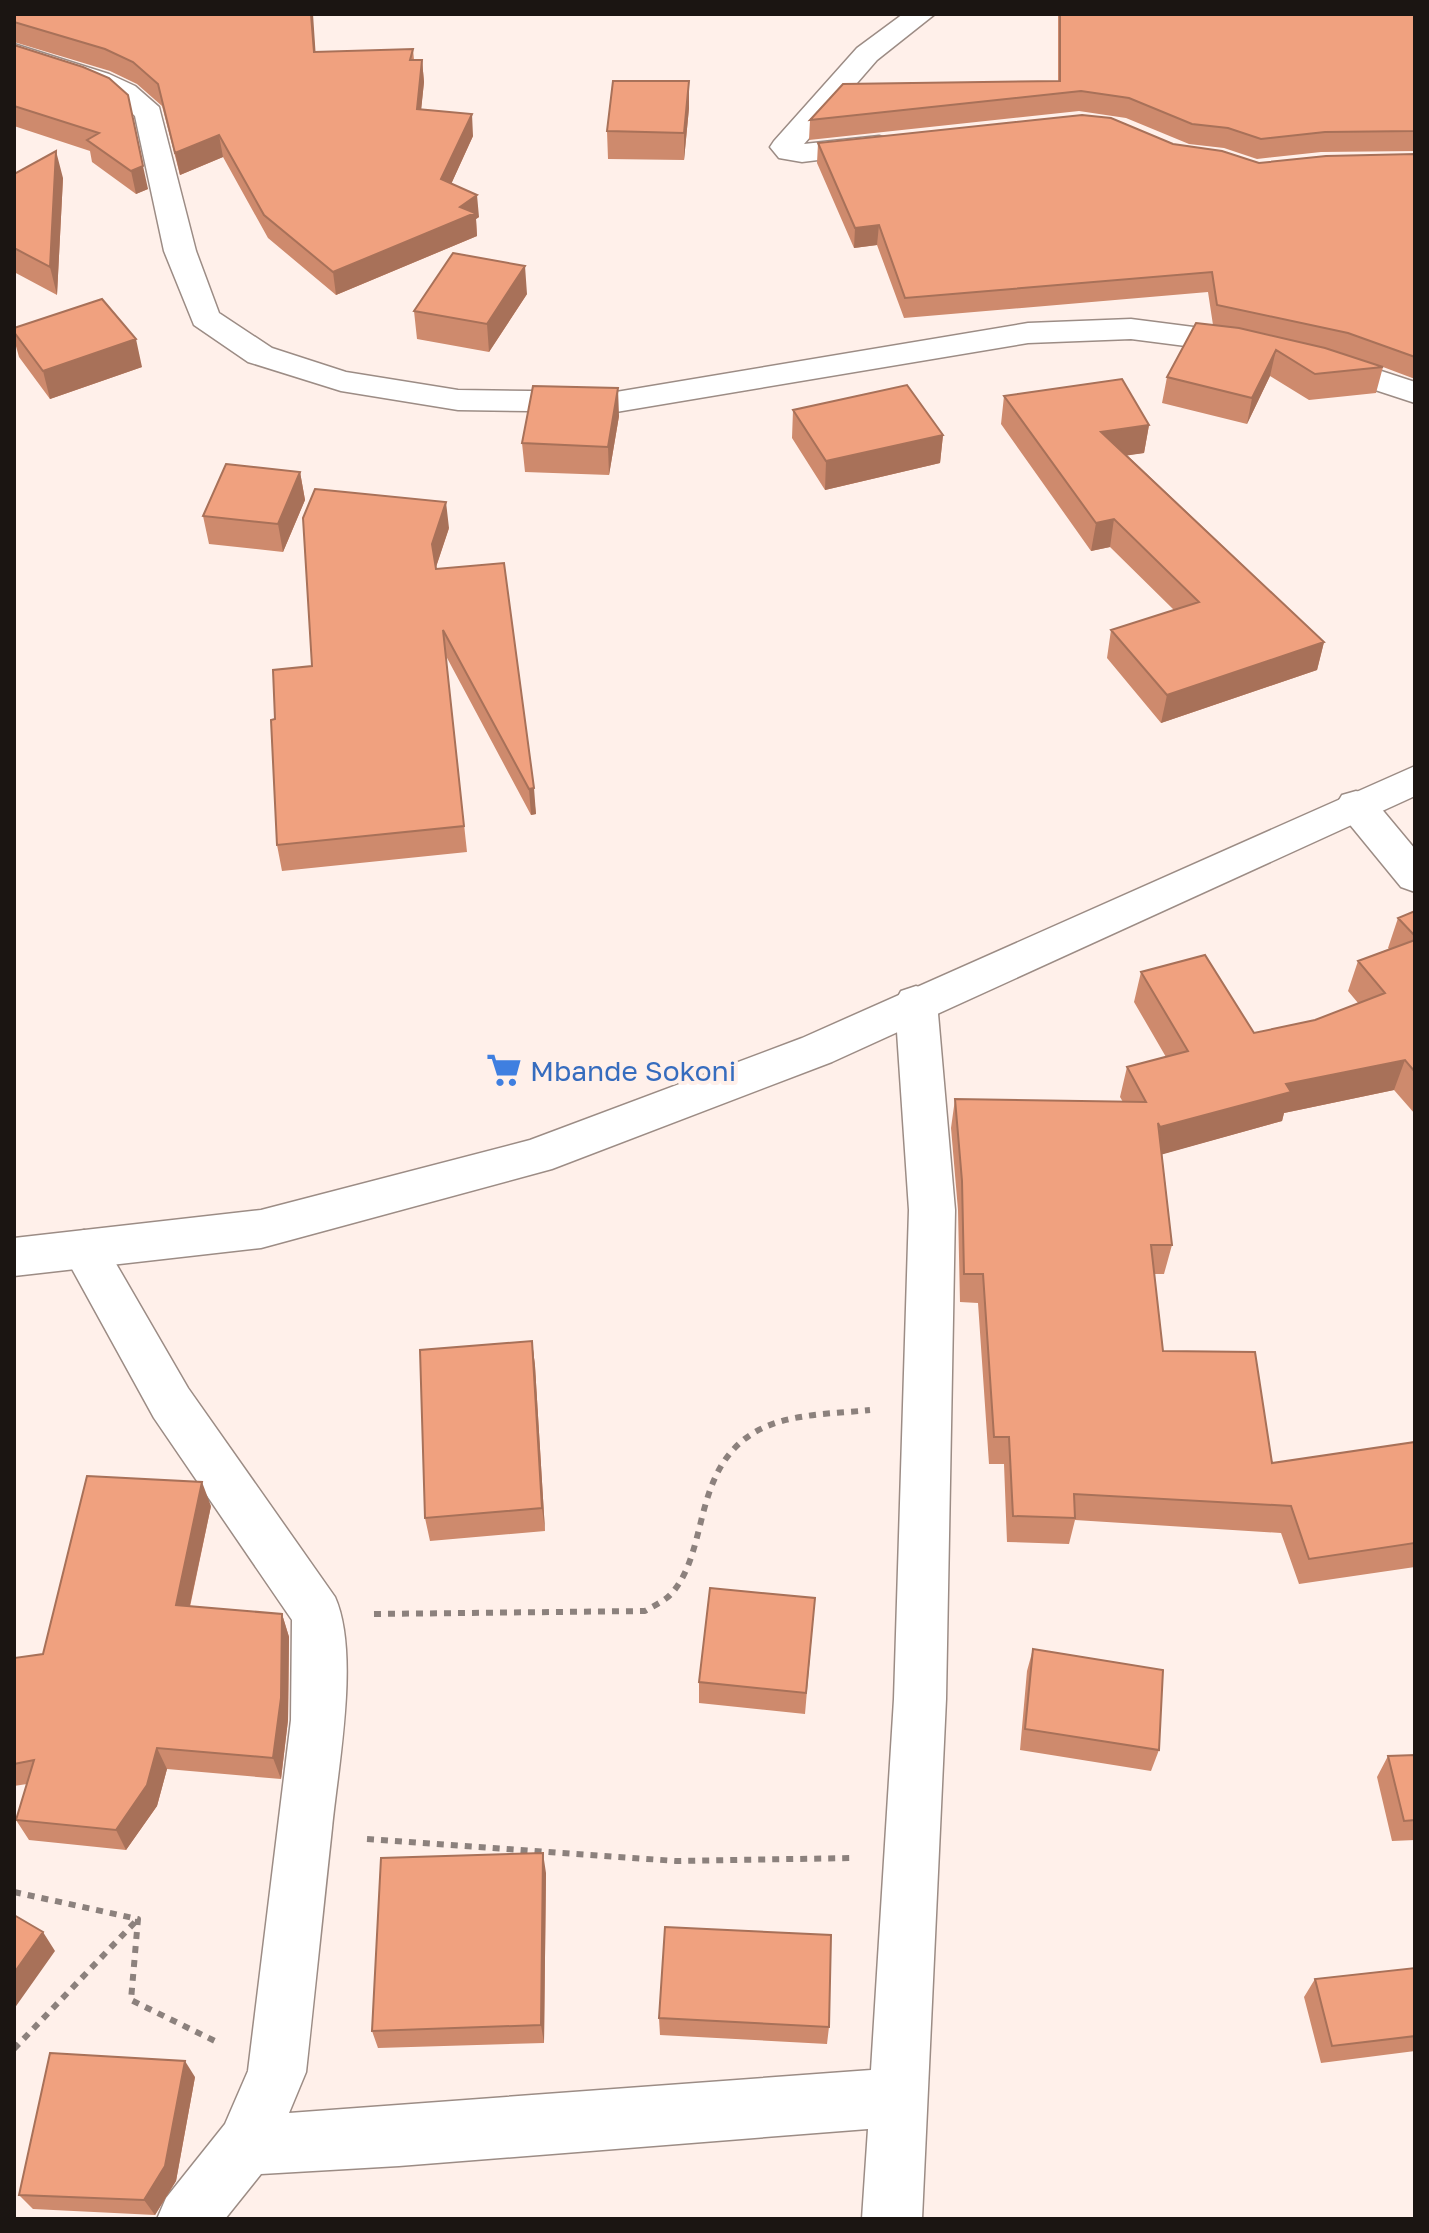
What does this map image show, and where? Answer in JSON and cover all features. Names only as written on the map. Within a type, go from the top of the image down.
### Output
[{"type":"street","points":[[910,141],[802,153],[790,152],[785,147],[867,54],[921,14]]},
{"type":"street","points":[[14,53],[99,80],[125,92],[149,113],[180,251],[205,318],[260,355],[341,381],[458,400],[616,402],[1028,333],[1131,329],[1234,341],[1330,363],[1415,393]]},
{"type":"street","points":[[14,1257],[261,1229],[536,1156],[817,1050],[916,1002],[1081,932],[1415,780]]},
{"type":"street","points":[[1356,805],[1415,877]]},
{"type":"street","points":[[892,2219],[920,1699],[932,1210],[916,1002]]},
{"type":"street","points":[[84,1249],[171,1403],[317,1614],[318,1695],[306,1835],[277,2072],[246,2145],[187,2219]]},
{"type":"street","points":[[246,2145],[399,2137],[898,2097]]},
{"type":"path","points":[[317,1614],[645,1611],[671,1594],[687,1564],[704,1506],[724,1459],[755,1432],[794,1418],[926,1405]]},
{"type":"path","points":[[306,1835],[676,1861],[911,1857]]},
{"type":"path","points":[[14,1892],[138,1919]]},
{"type":"path","points":[[138,1919],[131,2000],[277,2072]]},
{"type":"path","points":[[14,2049],[138,1919]]},
{"type":"building","points":[[14,14],[311,14],[314,52],[413,49],[410,60],[422,60],[417,109],[472,114],[441,179],[477,195],[460,207],[475,213],[333,272],[264,215],[219,135],[175,153],[158,84],[133,62],[105,49],[14,22]]},
{"type":"building","points":[[1060,14],[1415,14],[1415,131],[1325,132],[1261,139],[1228,128],[1192,124],[1129,98],[1081,91],[810,120],[843,84],[1060,81]]},
{"type":"building","points":[[14,45],[109,78],[128,95],[143,166],[131,171],[87,140],[99,133],[14,106]]},
{"type":"building","points":[[613,81],[689,81],[684,133],[607,131]]},
{"type":"building","points":[[1082,115],[1111,118],[1173,144],[1222,151],[1259,163],[1326,156],[1415,154],[1415,357],[1348,333],[1217,305],[1212,272],[905,298],[879,225],[855,228],[818,143]]},
{"type":"building","points":[[56,151],[50,267],[14,248],[14,174]]},
{"type":"building","points":[[453,253],[525,266],[487,324],[414,311]]},
{"type":"building","points":[[102,299],[136,339],[43,371],[14,332],[14,328]]},
{"type":"building","points":[[1196,323],[1239,328],[1325,348],[1383,367],[1315,374],[1276,350],[1252,398],[1167,377]]},
{"type":"building","points":[[1122,379],[1149,425],[1101,432],[1324,642],[1167,695],[1111,630],[1199,602],[1114,519],[1096,523],[1004,396]]},
{"type":"building","points":[[907,385],[943,435],[826,461],[793,410]]},
{"type":"building","points":[[533,386],[618,388],[608,447],[522,443]]},
{"type":"building","points":[[226,464],[300,472],[278,524],[203,516]]},
{"type":"building","points":[[315,489],[446,502],[432,544],[436,569],[504,563],[534,788],[529,789],[443,630],[464,826],[277,845],[271,720],[275,719],[273,670],[312,666],[303,518]]},
{"type":"building","points":[[1415,911],[1415,936],[1398,918]]},
{"type":"building","points":[[1415,940],[1415,1072],[1405,1060],[1286,1084],[1291,1092],[1160,1127],[1158,1123],[1172,1245],[1151,1245],[1163,1351],[1255,1352],[1272,1463],[1415,1442],[1415,1543],[1309,1559],[1291,1506],[1074,1494],[1075,1518],[1013,1516],[1009,1437],[994,1437],[983,1274],[964,1274],[962,1181],[955,1099],[1146,1102],[1127,1067],[1188,1051],[1141,972],[1205,955],[1254,1033],[1315,1020],[1385,993],[1358,961]]},
{"type":"building","points":[[532,1341],[542,1508],[425,1518],[420,1350]]},
{"type":"building","points":[[87,1476],[202,1482],[176,1605],[282,1614],[281,1698],[273,1758],[157,1748],[147,1785],[116,1830],[16,1820],[34,1760],[14,1764],[14,1658],[43,1654]]},
{"type":"building","points":[[710,1588],[815,1598],[806,1693],[699,1682]]},
{"type":"building","points":[[1033,1649],[1163,1670],[1159,1750],[1025,1729]]},
{"type":"building","points":[[1415,1755],[1415,1820],[1404,1821],[1388,1756]]},
{"type":"building","points":[[543,1853],[541,2025],[372,2031],[381,1858]]},
{"type":"building","points":[[14,1915],[43,1932],[14,1973]]},
{"type":"building","points":[[665,1927],[831,1935],[829,2027],[659,2018]]},
{"type":"building","points":[[1415,1968],[1415,2036],[1332,2046],[1315,1979]]},
{"type":"building","points":[[50,2053],[185,2061],[165,2166],[144,2200],[19,2195]]},
{"type":"place","name":"Mbande Sokoni","points":[[504,1070]]}]
